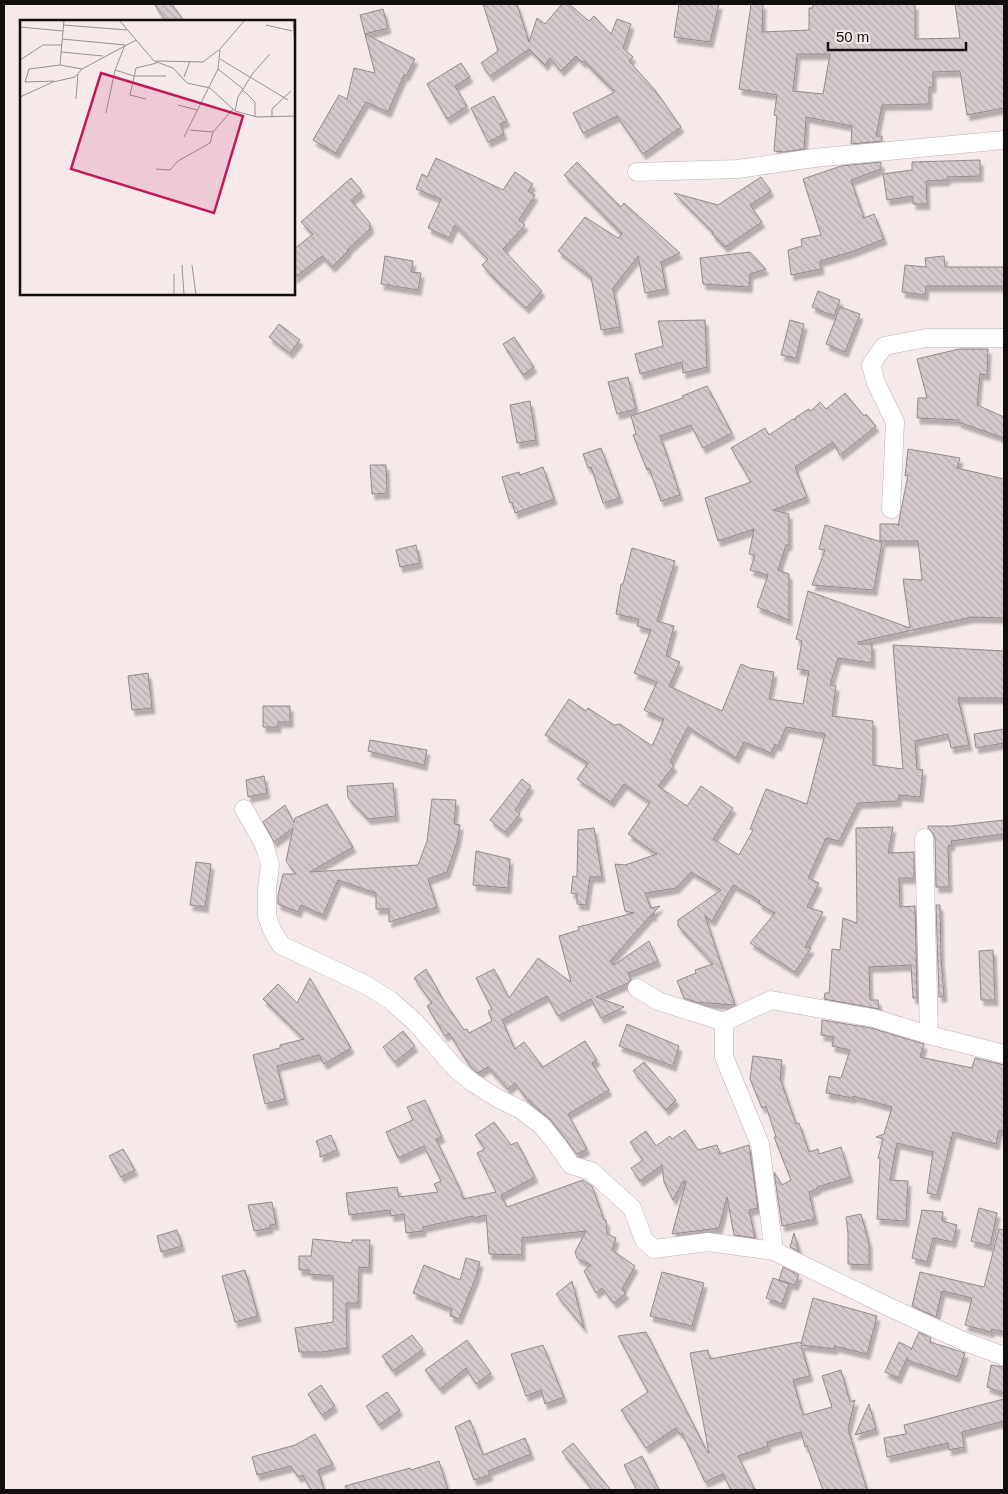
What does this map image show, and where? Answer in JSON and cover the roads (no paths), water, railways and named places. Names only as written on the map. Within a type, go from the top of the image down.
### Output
[{"type":"street","points":[[637,172],[738,169],[814,158],[1004,140]]},
{"type":"street","points":[[891,509],[895,422],[876,383],[870,365],[884,346],[926,338],[1004,338]]},
{"type":"street","points":[[244,809],[264,844],[270,865],[266,916],[281,944],[366,985],[390,1000],[415,1022],[455,1068],[472,1082],[497,1098],[520,1109],[542,1126],[571,1165],[591,1171],[632,1208],[644,1240],[654,1249],[708,1242],[774,1251],[888,1307],[963,1341],[1004,1356]]},
{"type":"street","points":[[924,838],[929,1035]]},
{"type":"street","points":[[637,988],[658,1001],[724,1022],[771,1000],[873,1018],[929,1035],[1004,1054]]},
{"type":"street","points":[[724,1022],[724,1056],[760,1144],[774,1251]]}]
